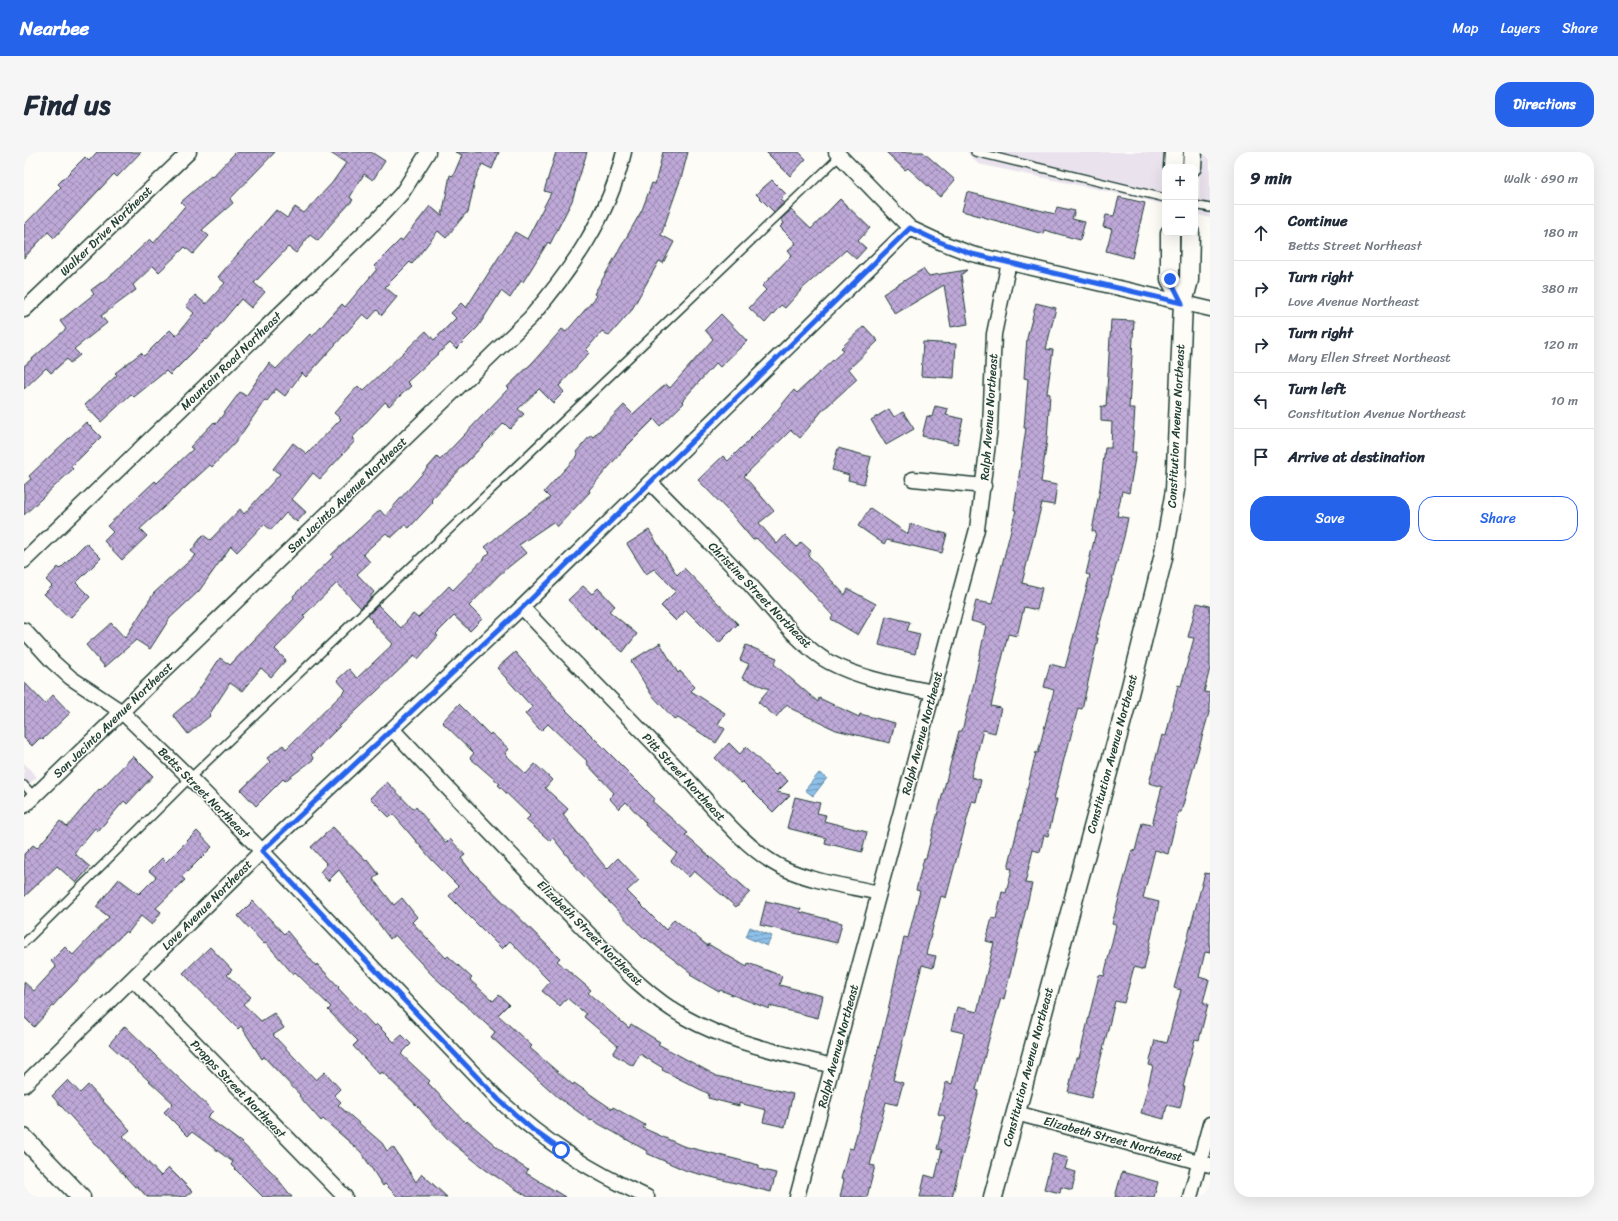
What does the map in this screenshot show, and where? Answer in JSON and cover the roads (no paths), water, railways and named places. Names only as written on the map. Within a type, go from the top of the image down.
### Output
[{"type":"street","name":"Walker Drive Northeast","points":[[24,310],[189,152]]},
{"type":"street","name":"Mountain Road Northeast","points":[[24,561],[377,220],[402,193],[428,152]]},
{"type":"street","name":"San Jacinto Avenue Northeast","points":[[24,806],[530,318],[556,288],[585,246],[606,207],[624,152]]},
{"type":"street","points":[[1173,164],[1174,152]]},
{"type":"street","points":[[1192,164],[1193,152]]},
{"type":"street","points":[[838,154],[910,228],[953,247],[972,254],[1210,309]]},
{"type":"street","name":"Love Avenue Northeast","points":[[24,1085],[262,851],[522,608],[910,228]]},
{"type":"street","name":"Constitution Avenue Northeast","points":[[1170,236],[1170,279],[1182,303]]},
{"type":"street","name":"Constitution Avenue Northeast","points":[[993,1197],[1127,702],[1163,558],[1175,490],[1182,303],[1189,280],[1190,236]]},
{"type":"street","name":"Ralph Avenue Northeast","points":[[797,1197],[977,529],[984,486],[990,428],[994,334],[1009,262]]},
{"type":"street","points":[[913,479],[984,486]]},
{"type":"street","name":"Christine Street Northeast","points":[[650,482],[743,577],[801,640],[828,662],[850,671],[888,683],[933,692]]},
{"type":"street","name":"Pitt Street Northeast","points":[[522,608],[681,772],[728,824],[756,848],[782,868],[807,876],[879,892]]},
{"type":"street","name":"Betts Street Northeast","points":[[24,630],[53,662],[71,678],[122,712],[190,778],[262,851],[499,1100],[533,1130],[561,1150],[609,1180],[647,1197]]},
{"type":"street","name":"Elizabeth Street Northeast","points":[[393,730],[549,894],[634,980],[661,1002],[686,1018],[732,1039],[832,1066]]},
{"type":"street","name":"Propps Street Northeast","points":[[133,979],[345,1197]]},
{"type":"street","name":"Elizabeth Street Northeast","points":[[1016,1113],[1205,1163]]},
{"type":"street","points":[[1190,1197],[1205,1163],[1210,1124]]},
{"type":"street","points":[[24,1138],[81,1197]]},
{"type":"lane","points":[[975,152],[1162,197]]},
{"type":"lane","points":[[24,943],[190,778],[838,154]]},
{"type":"lane","points":[[1198,206],[1210,208]]},
{"type":"lane","points":[[24,785],[34,796]]},
{"type":"water","points":[[819,773],[827,778],[813,796],[805,790]]},
{"type":"water","points":[[750,927],[772,936],[767,946],[746,937]]}]
